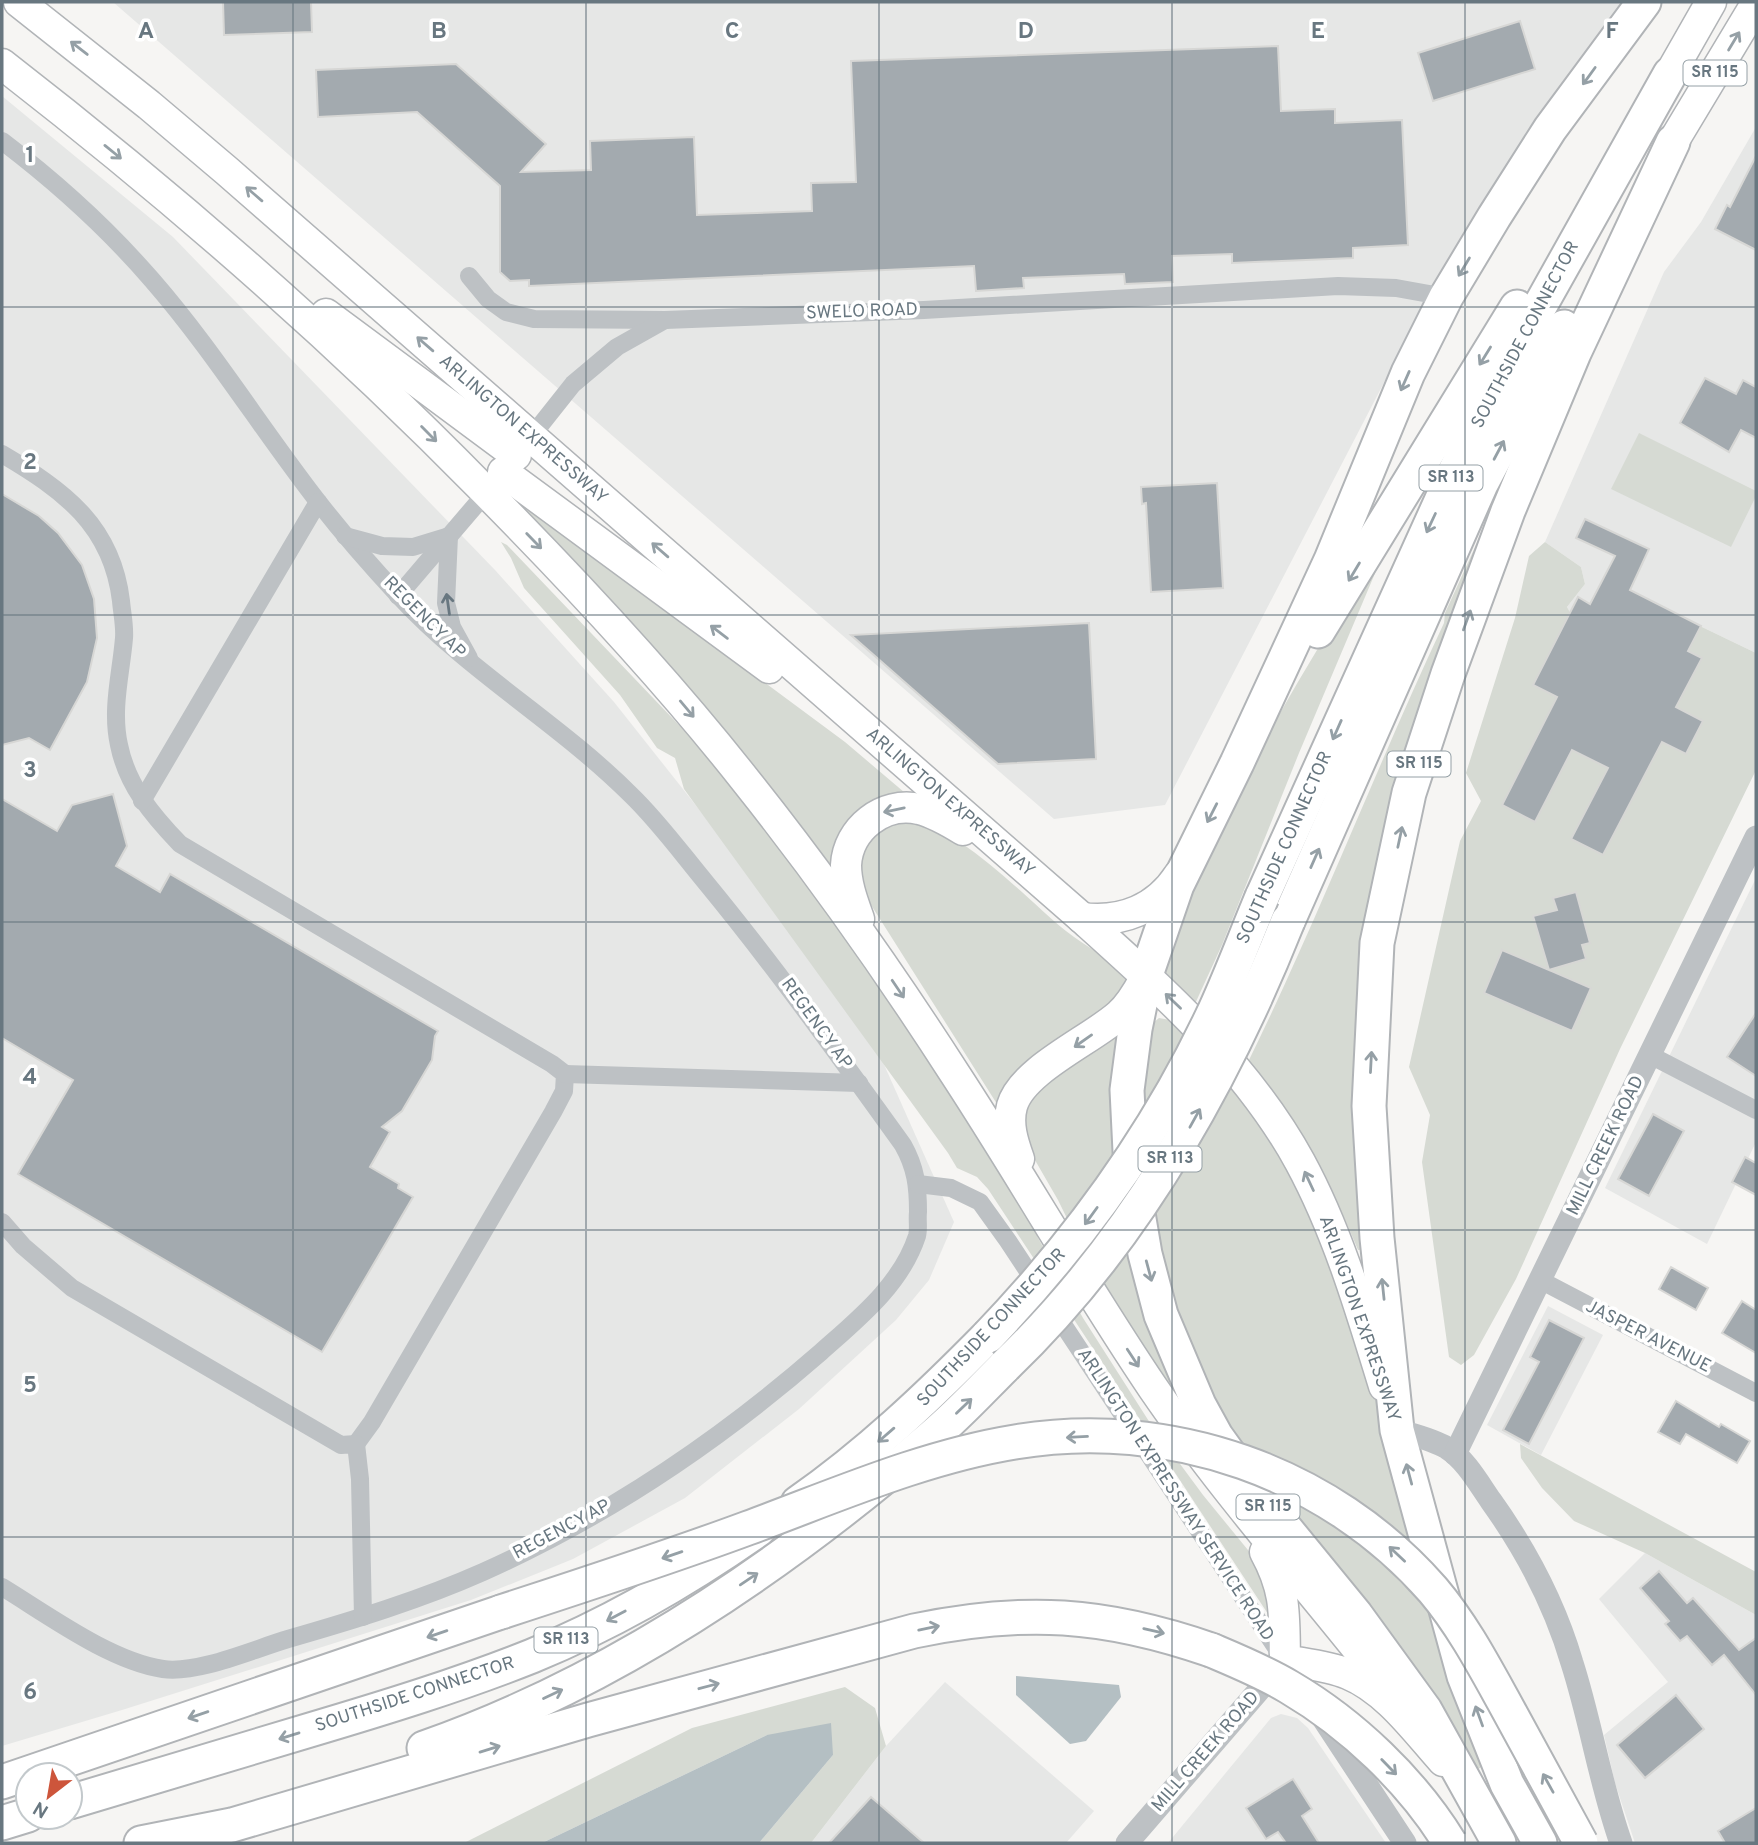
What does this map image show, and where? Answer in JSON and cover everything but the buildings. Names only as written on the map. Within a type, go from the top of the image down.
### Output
[{"type":"highway","name":"ARLINGTON EXPRESSWAY","points":[[19,2],[176,126],[509,464],[583,591],[678,698],[789,836],[879,960],[959,1079],[1137,1363],[1216,1475],[1360,1651],[1443,1761],[1499,1843]]},
{"type":"highway","points":[[1237,763],[1331,560],[1408,373],[1446,297],[1550,130],[1644,2]]},
{"type":"highway","name":"SR 115","points":[[1499,1843],[1425,1710],[1356,1615],[1262,1500],[1216,1436],[1199,1405],[1161,1315],[1145,1254],[1131,1172],[1127,1090],[1146,975],[1169,906],[1187,862],[1237,763],[1486,356],[1576,213],[1670,74],[1711,2]]},
{"type":"highway","name":"SR 115","points":[[1397,1430],[1377,1238],[1369,1106],[1377,943],[1409,793],[1448,674],[1508,511],[1590,318],[1674,142],[1756,5]]},
{"type":"highway","name":"ARLINGTON EXPRESSWAY","points":[[2,64],[152,184],[282,296],[365,373],[509,464],[914,772],[1146,975],[1200,1028],[1272,1117],[1301,1163],[1341,1255],[1397,1430],[1464,1676],[1507,1784],[1540,1843]]},
{"type":"highway","name":"SOUTHSIDE CONNECTOR","points":[[84,1798],[473,1679],[534,1655],[598,1625],[716,1560],[843,1472],[915,1410],[1027,1296],[1117,1180],[1184,1071],[1215,1010],[1262,897],[1452,477],[1531,322],[1670,74]]},
{"type":"highway","name":"SOUTHSIDE CONNECTOR","points":[[118,1843],[348,1774],[442,1742],[570,1685],[684,1621],[800,1543],[935,1435],[1005,1366],[1080,1285],[1145,1198],[1182,1141],[1246,1020],[1480,484],[1608,244],[1674,142]]},
{"type":"highway","points":[[152,184],[509,464],[914,772]]},
{"type":"highway","points":[[879,960],[857,913],[846,872],[852,841],[861,829],[879,815],[902,808],[929,812],[960,828],[1039,881]]},
{"type":"highway","points":[[1082,918],[1112,919],[1149,907],[1170,888],[1187,862]]},
{"type":"highway","points":[[1045,1217],[1013,1141],[1010,1123],[1015,1099],[1023,1086],[1036,1074],[1117,1017],[1133,999],[1146,975]]},
{"type":"highway","points":[[2,1782],[746,1529],[898,1474],[983,1448],[1017,1441],[1094,1436],[1127,1437],[1186,1445],[1249,1463],[1324,1499],[1361,1523],[1412,1568],[1451,1613],[1476,1652],[1581,1843]]},
{"type":"highway","points":[[1216,1475],[1264,1549],[1277,1576],[1283,1598],[1285,1660],[1337,1671],[1366,1684],[1383,1697],[1443,1761]]},
{"type":"highway","points":[[141,1843],[232,1825],[600,1716],[914,1631],[962,1621],[1062,1616],[1112,1622],[1164,1633],[1211,1650],[1290,1688],[1348,1729],[1389,1766],[1450,1843]]},
{"type":"street","name":"REGENCY AP","points":[[2,141],[107,231],[153,281],[227,375],[318,502],[398,596],[473,667],[598,764],[633,797],[746,932],[798,999],[903,1145],[911,1159],[918,1184],[917,1234],[895,1280],[858,1319],[723,1433],[634,1491],[549,1540],[482,1572],[363,1617],[197,1667],[165,1670],[110,1651],[2,1587]]},
{"type":"street","points":[[469,276],[488,299],[506,312],[534,319],[665,320]]},
{"type":"street","name":"SWELO ROAD","points":[[398,596],[573,384],[617,347],[665,320],[923,310],[1338,286],[1396,288],[1446,297]]},
{"type":"street","points":[[2,454],[29,470],[81,510],[110,552],[119,585],[125,634],[115,715],[118,744],[133,786],[150,812],[180,844],[552,1063],[565,1074],[564,1091],[553,1112],[372,1422],[356,1444],[360,1479],[363,1617]]},
{"type":"street","points":[[142,800],[318,502]]},
{"type":"street","points":[[345,536],[382,546],[413,547],[449,536],[446,603],[452,627],[473,667]]},
{"type":"street","name":"MILL CREEK ROAD","points":[[1455,1454],[1756,837]]},
{"type":"street","points":[[1650,1055],[1756,1110]]},
{"type":"street","name":"REGENCY AP","points":[[565,1074],[859,1083]]},
{"type":"street","name":"ARLINGTON EXPRESSWAY SERVICE ROAD","points":[[918,1184],[951,1188],[980,1202],[1405,1843]]},
{"type":"street","points":[[2,1222],[23,1246],[72,1288],[341,1445],[356,1444]]},
{"type":"street","name":"JASPER AVENUE","points":[[1540,1280],[1756,1393]]},
{"type":"street","points":[[1397,1430],[1438,1444],[1455,1454],[1498,1511],[1524,1552],[1553,1612],[1573,1663],[1594,1754],[1621,1843]]},
{"type":"street","name":"MILL CREEK ROAD","points":[[1127,1843],[1285,1660]]},
{"type":"shaded area","points":[[113,2],[1633,2],[1472,233],[1405,342],[1165,805],[1054,819]]},
{"type":"shaded area","points":[[2,96],[173,237],[495,570],[614,702],[751,875],[882,1060],[954,1222],[929,1280],[896,1320],[799,1409],[685,1498],[573,1559],[471,1600],[2,1746]]},
{"type":"shaded area","points":[[1756,127],[1756,653],[1675,614],[1579,630],[1567,607],[1585,584],[1581,567],[1545,542],[1664,272],[1701,222]]},
{"type":"shaded area","points":[[1639,433],[1756,491],[1731,547],[1611,489]]},
{"type":"shaded area","points":[[518,500],[845,742],[911,798],[907,799],[838,877],[514,501]]},
{"type":"shaded area","points":[[1491,512],[1405,779],[1361,1250],[1358,1250],[1310,1149],[1249,1060],[1299,952]]},
{"type":"shaded area","points":[[1382,541],[1387,545],[1222,945],[1194,1006],[1159,970],[1180,914],[1230,804],[1259,750]]},
{"type":"shaded area","points":[[501,542],[507,545],[718,766],[850,938],[1034,1224],[1038,1238],[1083,1318],[1152,1426],[1203,1495],[1261,1566],[1272,1620],[988,1189],[977,1177],[957,1168],[684,789],[675,758],[657,748],[620,695],[524,588]]},
{"type":"shaded area","points":[[1545,542],[1581,567],[1585,584],[1567,607],[1579,629],[1675,614],[1756,653],[1756,770],[1620,1049],[1516,1279],[1474,1355],[1461,1365],[1449,1357],[1422,1162],[1430,1115],[1409,1067],[1460,841],[1481,801],[1466,773],[1515,618],[1529,556]]},
{"type":"shaded area","points":[[902,821],[922,824],[966,846],[1066,931],[1132,977],[1129,991],[1015,1073],[1006,1083],[997,1104],[866,897],[860,871],[864,850],[878,833]]},
{"type":"shaded area","points":[[1756,878],[1756,1142],[1707,1244],[1605,1188]]},
{"type":"shaded area","points":[[1159,1018],[1181,1026],[1236,1086],[1293,1173],[1360,1339],[1395,1468],[1435,1636],[1449,1678],[1485,1765],[1471,1773],[1233,1449],[1158,1274],[1140,1102],[1153,1023]]},
{"type":"shaded area","points":[[1120,1023],[1122,1181],[1266,1522],[1103,1292],[1058,1200],[1028,1148],[1022,1099]]},
{"type":"shaded area","points":[[1548,1306],[1603,1335],[1541,1455],[1487,1425]]},
{"type":"shaded area","points":[[1520,1444],[1756,1572],[1756,1615],[1645,1553],[1574,1521],[1542,1488],[1521,1458]]},
{"type":"shaded area","points":[[1645,1553],[1756,1615],[1756,1843],[1635,1843],[1615,1783],[1604,1735],[1668,1682],[1599,1599]]},
{"type":"shaded area","points":[[1016,1676],[1119,1685],[1121,1697],[1086,1741],[1070,1744],[1016,1695]]},
{"type":"shaded area","points":[[945,1682],[1094,1811],[1066,1843],[811,1843],[886,1746]]},
{"type":"shaded area","points":[[845,1687],[875,1708],[886,1746],[811,1843],[759,1843],[833,1755],[767,1735],[542,1843],[464,1843],[692,1728]]},
{"type":"shaded area","points":[[1281,1714],[1297,1718],[1308,1728],[1386,1843],[1168,1843],[1271,1718]]},
{"type":"shaded area","points":[[831,1723],[833,1755],[759,1843],[542,1843],[767,1735]]}]
